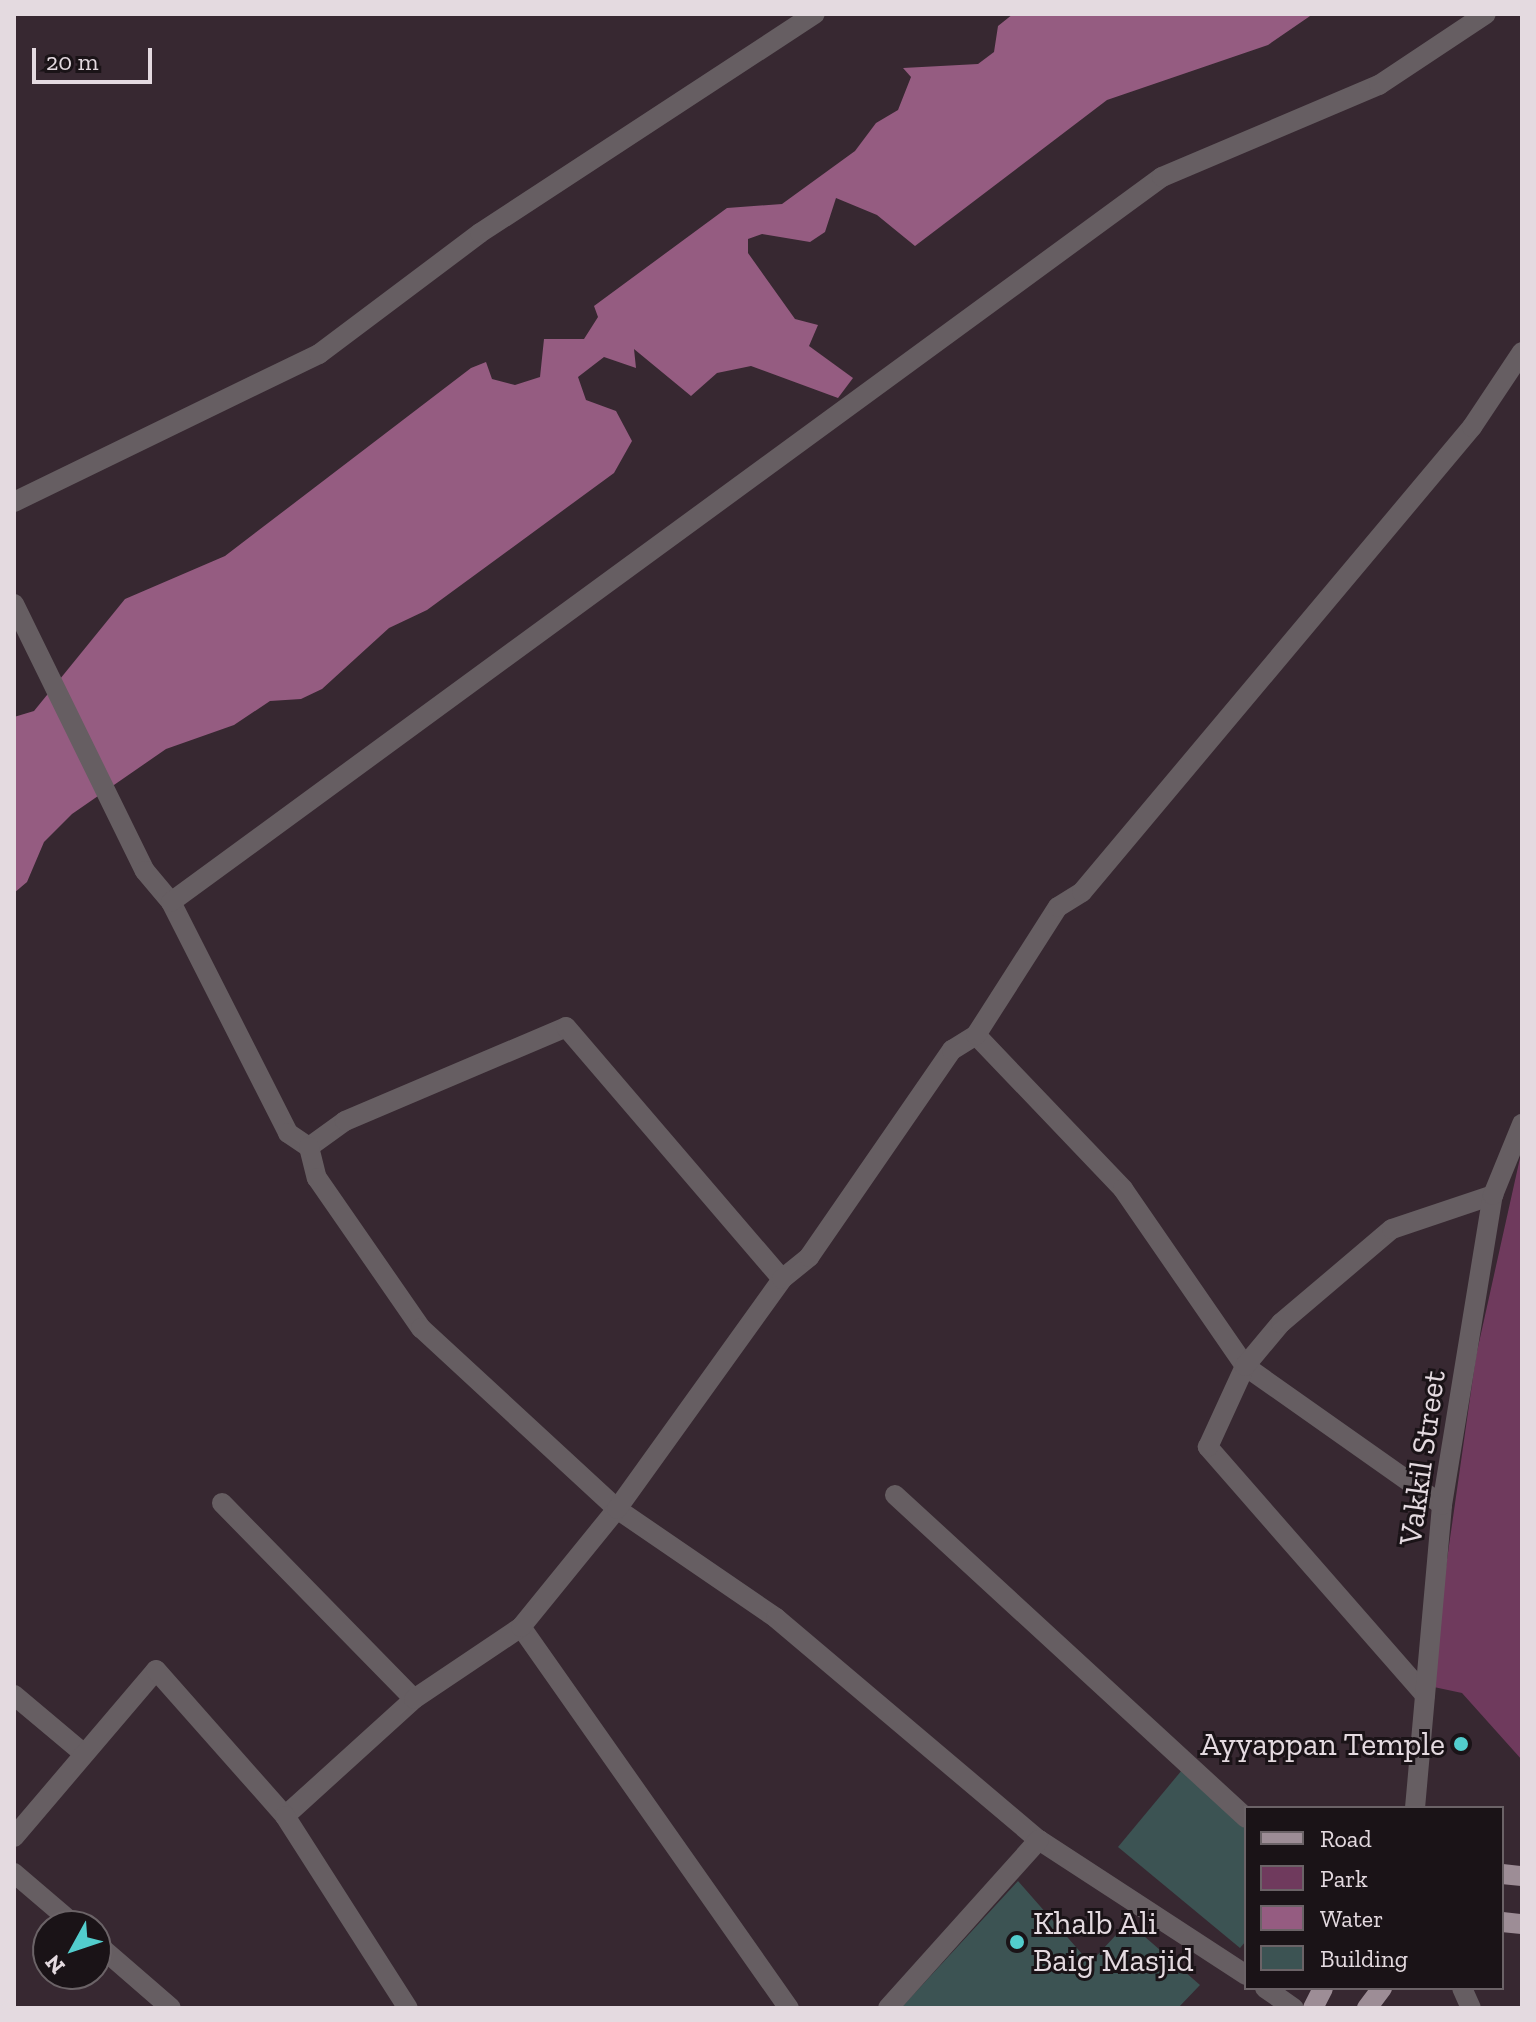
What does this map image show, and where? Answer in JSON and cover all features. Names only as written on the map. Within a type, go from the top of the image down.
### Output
[{"type":"main road","points":[[1313,2008],[1322,1990]]},
{"type":"main road","points":[[1367,2008],[1380,1990]]},
{"type":"street","points":[[14,502],[319,354],[480,233],[815,14]]},
{"type":"street","points":[[171,902],[1162,177],[1379,85],[1486,14]]},
{"type":"street","points":[[285,1816],[414,1699],[521,1627],[617,1509],[782,1279],[809,1257],[952,1050],[976,1035],[1058,907],[1082,892],[1472,427],[1522,352]]},
{"type":"street","points":[[14,604],[145,871],[171,902],[288,1133],[309,1147],[317,1178],[421,1328],[617,1509],[776,1618],[1039,1840],[1244,1974]]},
{"type":"street","points":[[309,1147],[345,1121],[566,1027],[782,1279]]},
{"type":"street","points":[[976,1035],[1123,1189],[1245,1366],[1442,1505]]},
{"type":"street","name":"Vakkil Street","points":[[1415,1806],[1442,1505],[1493,1195],[1522,1124]]},
{"type":"street","points":[[1425,1695],[1208,1447],[1245,1366],[1281,1323],[1392,1229],[1493,1195]]},
{"type":"street","points":[[895,1495],[1244,1816]]},
{"type":"street","points":[[222,1503],[414,1699]]},
{"type":"street","points":[[521,1627],[789,2008]]},
{"type":"street","points":[[14,1837],[156,1670],[285,1816],[408,2008]]},
{"type":"street","points":[[14,1695],[83,1753]]},
{"type":"street","points":[[888,2008],[1039,1840]]},
{"type":"street","points":[[14,1873],[57,1910]]},
{"type":"street","points":[[112,1957],[171,2008]]},
{"type":"street","points":[[1268,1990],[1294,2008]]},
{"type":"green space","points":[[1522,1149],[1522,1760],[1462,1693],[1429,1686],[1476,1356]]},
{"type":"water","points":[[1013,14],[1313,14],[1268,45],[1107,100],[915,246],[877,215],[836,198],[825,232],[810,242],[762,234],[748,239],[748,253],[795,319],[818,325],[809,346],[853,378],[838,398],[751,366],[717,373],[691,396],[634,349],[636,368],[604,357],[578,377],[586,400],[616,411],[632,441],[614,473],[427,610],[389,628],[322,689],[301,699],[270,701],[234,725],[166,749],[72,814],[44,842],[27,882],[14,893],[14,717],[34,711],[125,599],[225,556],[471,368],[486,362],[492,379],[515,385],[540,377],[544,339],[584,339],[598,317],[594,306],[727,208],[782,204],[855,151],[876,123],[898,110],[911,77],[903,68],[978,64],[994,52],[998,26]]},
{"type":"building","points":[[1182,1770],[1244,1821],[1244,1943],[1240,1948],[1118,1847]]},
{"type":"building","name":"Khalb Ali Baig Masjid","points":[[1018,1881],[1090,1963],[1128,1922],[1200,1985],[1178,2008],[901,2008]]},
{"type":"place","name":"Ayyappan Temple","points":[[1461,1744]]},
{"type":"place","name":"Khalb Ali Baig Masjid","points":[[1017,1942]]}]
